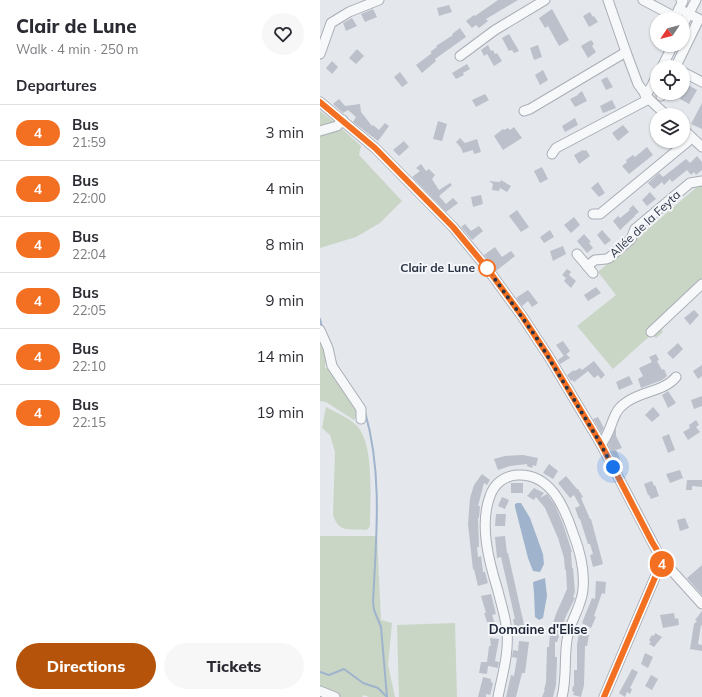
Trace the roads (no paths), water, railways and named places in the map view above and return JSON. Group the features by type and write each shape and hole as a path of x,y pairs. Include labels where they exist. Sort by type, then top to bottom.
{"street":[{"path":"320,54 331,23 349,12 379,0"},
{"path":"526,0 531,8"},
{"path":"460,56 495,30 545,0"},
{"path":"608,0 638,84 647,97 659,108"},
{"path":"643,0 675,17 680,4 687,12"},
{"path":"690,12 696,0"},
{"path":"679,60 701,19 690,14"},
{"path":"524,111 530,110 626,52"},
{"path":"690,76 702,82"},
{"path":"552,154 556,148 647,97 650,89"},
{"path":"320,102 375,148 474,251 536,337 601,444 664,562 702,604"},
{"path":"320,131 337,126 343,120"},
{"path":"593,214 600,214 692,138 702,147"},
{"name":"Allée de la Feyta","path":"577,254 590,269 595,260 609,258 630,239 635,229 690,183 702,181"},
{"path":"651,332 702,284"},
{"path":"320,330 328,348 325,356 361,408 361,419"},
{"path":"601,444 606,440 615,416 623,404 671,383 676,377"},
{"path":"498,697 506,658 507,631 489,557 486,508 490,494 496,485 506,477 517,475 532,477 540,481 558,497 569,520 582,566 584,583 582,597 571,623 567,639 566,681 562,697"},
{"path":"604,697 659,568 664,562"},
{"path":"320,691 335,697"}],"water":[{"path":"521,503 530,518 543,554 544,564 540,572 533,571 528,558 515,507 515,504"},
{"path":"545,578 547,596 543,618 539,620 535,617 533,582"}],"waterway":[{"path":"320,319 322,327"},
{"path":"365,412 371,435 376,483 377,531 373,602 374,610 381,627 387,697"},
{"path":"320,672 329,675 344,669 363,683 378,688 387,697"}],"place":[{"name":"Clair de Lune","path":"487,268"}],"district":[{"name":"Domaine d'Elise","path":"538,629"}]}
